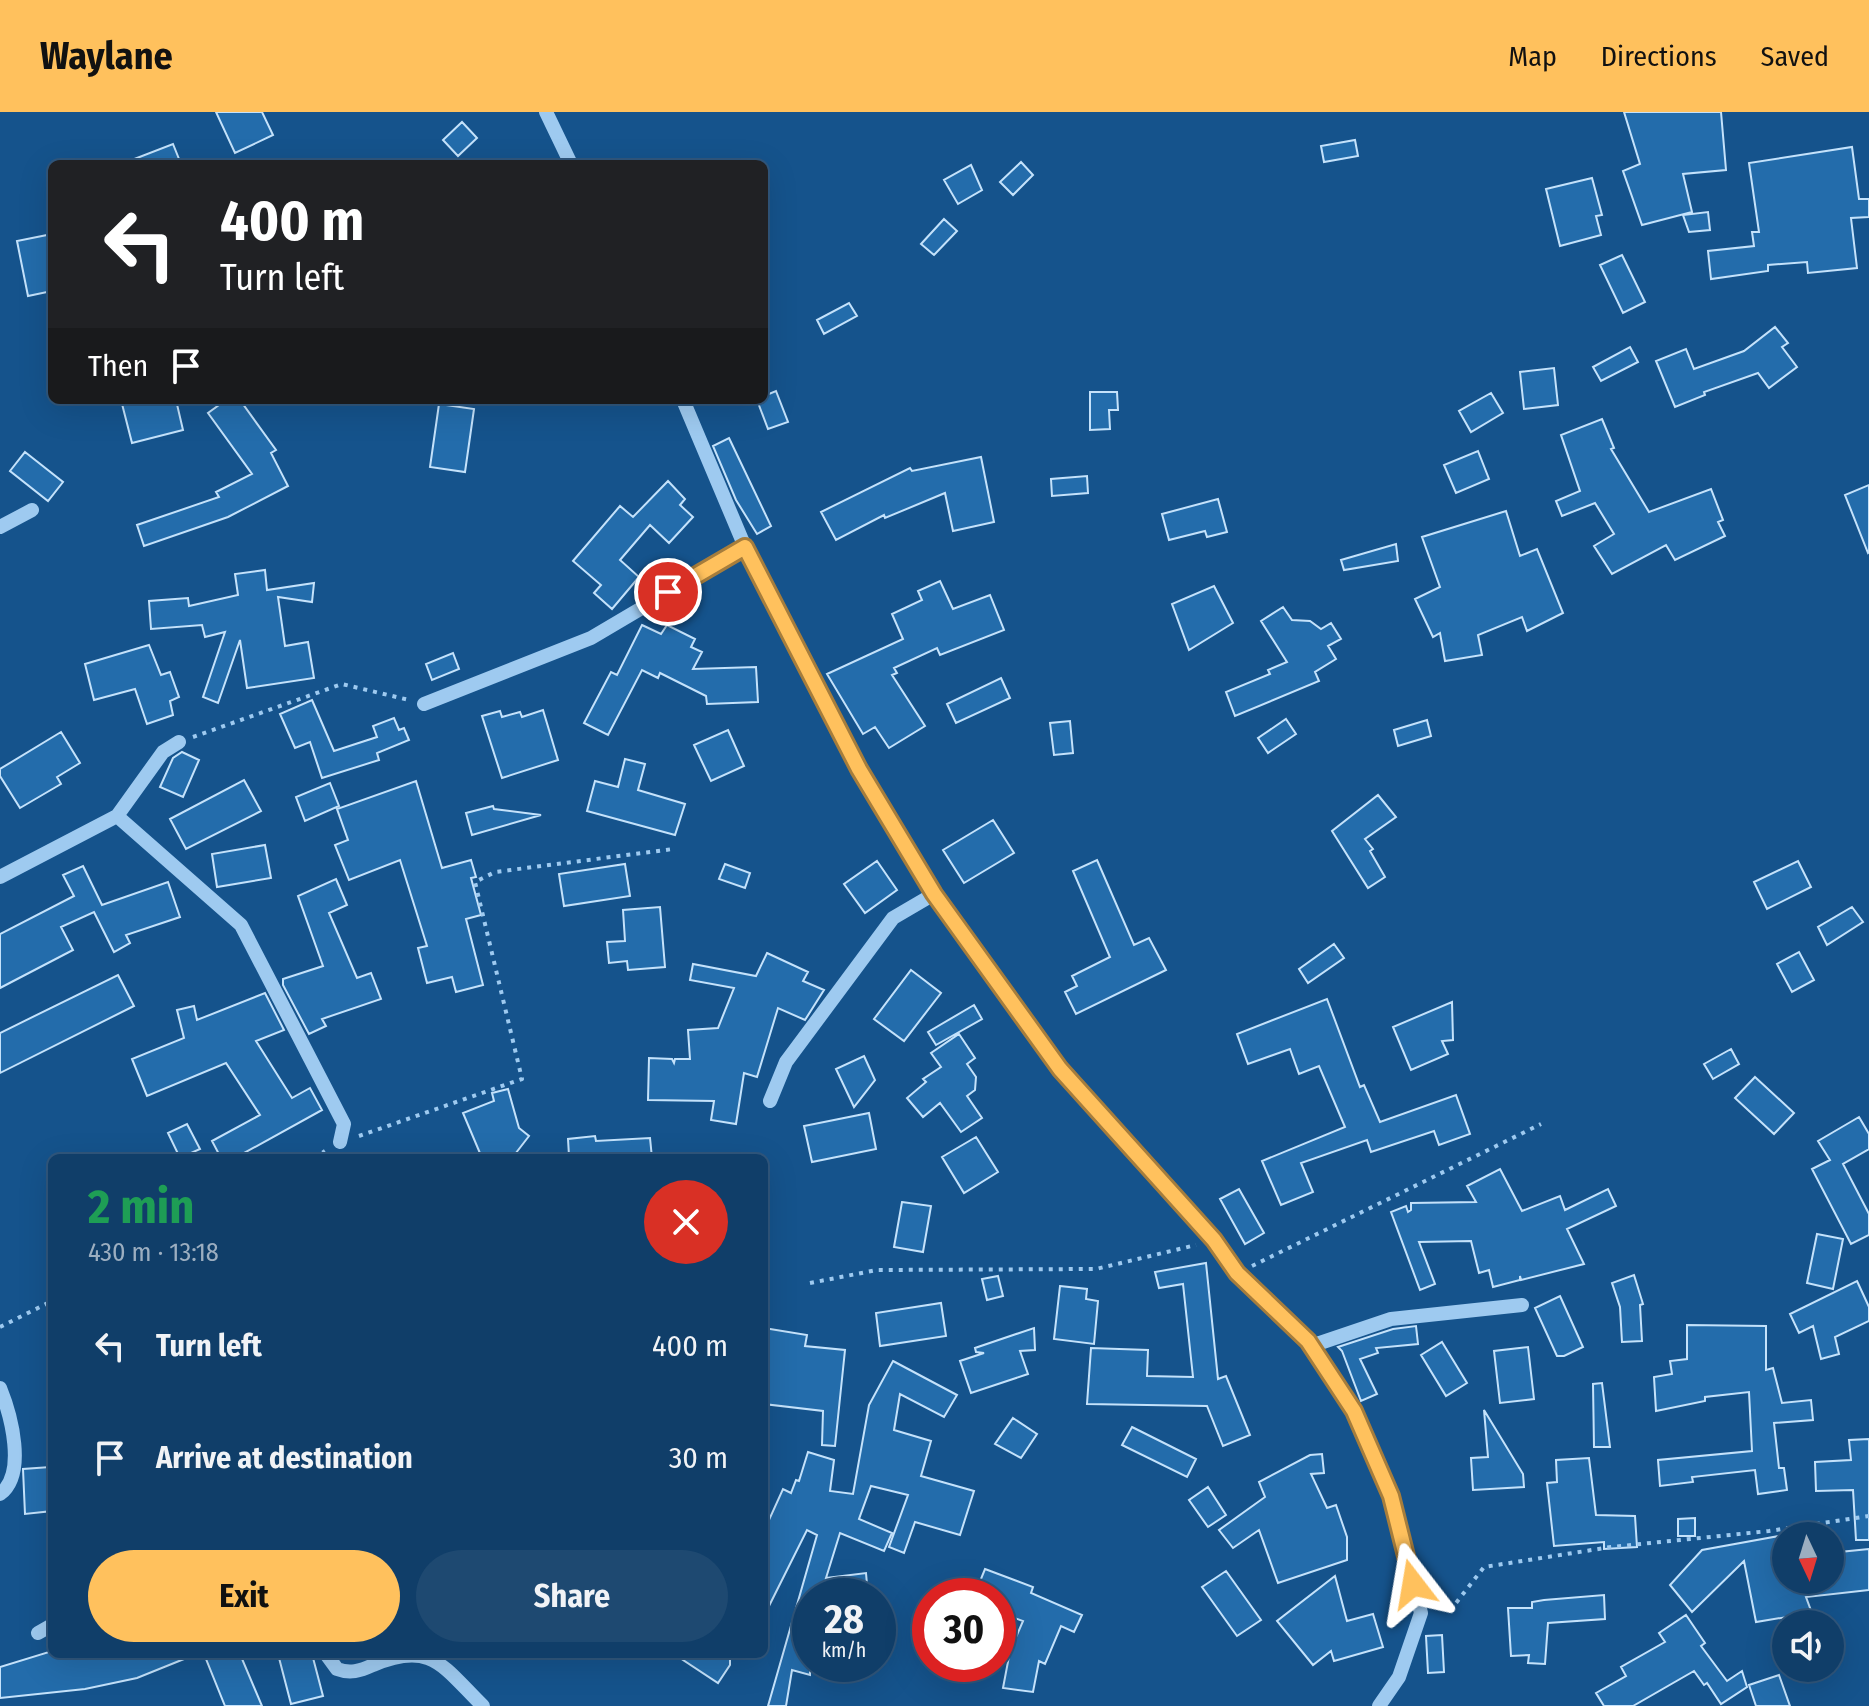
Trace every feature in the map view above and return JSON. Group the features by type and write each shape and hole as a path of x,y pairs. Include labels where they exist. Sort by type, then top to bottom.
{"street":[{"path":"546,112 569,160"},
{"path":"685,404 745,547 859,769 934,894 1060,1069 1214,1240 1237,1273 1311,1346 1354,1411 1391,1496 1421,1613 1399,1677 1379,1706"},
{"path":"0,527 32,510"},
{"path":"424,704 591,638 745,547"},
{"path":"0,877 117,816 163,752 179,742"},
{"path":"117,816 241,925 344,1124 340,1142"},
{"path":"770,1101 786,1062 893,918 934,894"},
{"path":"1311,1346 1391,1319 1522,1305"},
{"path":"0,1388 15,1468 9,1488 0,1494"},
{"path":"38,1633 48,1627"},
{"path":"329,1658 337,1669 350,1672 388,1658"},
{"path":"428,1658 437,1662 483,1706"}],"path":[{"path":"179,742 342,684 424,704"},
{"path":"320,1154 340,1142 522,1079 475,882 495,872 673,849"},
{"path":"1237,1273 1541,1124"},
{"path":"810,1283 877,1270 1096,1269 1214,1240"},
{"path":"0,1327 48,1303"},
{"path":"1421,1613 1456,1603 1484,1567 1611,1547 1769,1531 1869,1516"}],"building":[{"path":"216,112 262,112 273,135 235,153"},
{"path":"1624,112 1721,112 1726,170 1683,174 1692,212 1642,225 1623,171 1640,164"},
{"path":"462,122 477,138 458,156 443,140"},
{"path":"1355,140 1358,156 1324,162 1321,146"},
{"path":"173,144 179,160 132,160"},
{"path":"1852,147 1859,199 1869,199 1869,217 1851,218 1857,268 1808,273 1807,262 1768,265 1768,271 1711,279 1708,251 1754,246 1752,232 1759,232 1749,163"},
{"path":"1021,162 1033,175 1013,195 1000,182"},
{"path":"971,165 982,190 958,204 944,180"},
{"path":"1592,178 1602,215 1596,216 1601,235 1560,246 1546,189"},
{"path":"1708,212 1710,230 1689,232 1683,215"},
{"path":"944,219 957,231 934,255 921,244"},
{"path":"48,235 48,292 28,296 17,241"},
{"path":"1622,255 1645,302 1623,313 1600,265"},
{"path":"849,303 857,316 824,334 817,320"},
{"path":"1775,327 1788,343 1782,347 1797,367 1769,388 1758,373 1704,392 1705,395 1675,407 1656,361 1686,349 1694,369 1744,351"},
{"path":"1630,347 1638,362 1601,381 1593,367"},
{"path":"1554,368 1558,405 1524,409 1520,372"},
{"path":"776,391 788,422 768,429 759,404 768,404 768,394"},
{"path":"1090,392 1117,392 1118,410 1109,410 1110,429 1090,430"},
{"path":"1491,393 1503,413 1471,432 1459,411"},
{"path":"122,404 177,404 183,430 132,443"},
{"path":"220,404 243,404 276,450 271,453 288,486 228,517 144,546 137,525 219,497 216,492 252,474 208,413"},
{"path":"439,404 474,409 465,472 430,467"},
{"path":"1602,419 1614,448 1611,449 1649,512 1711,489 1723,520 1718,522 1725,536 1675,560 1666,545 1612,574 1594,546 1614,534 1595,503 1562,516 1556,501 1580,491 1561,435"},
{"path":"729,438 771,526 757,534 736,500 713,446"},
{"path":"1478,451 1489,479 1456,493 1444,465"},
{"path":"25,452 63,482 48,501 10,471"},
{"path":"981,457 994,522 953,531 945,493 885,518 884,515 836,540 821,512 910,468 912,471"},
{"path":"1087,476 1088,493 1052,496 1051,479"},
{"path":"668,481 685,499 680,505 693,517 669,543 650,525 620,560 639,577 612,609 594,593 601,585 573,561 620,506 633,517"},
{"path":"1869,485 1869,552 1868,553 1845,495"},
{"path":"1218,499 1227,532 1207,537 1205,531 1169,540 1162,514"},
{"path":"1506,511 1520,556 1537,549 1563,613 1527,631 1522,617 1478,635 1482,655 1445,661 1440,633 1433,637 1415,599 1440,587 1422,537"},
{"path":"1396,544 1398,561 1344,570 1341,560"},
{"path":"265,570 267,590 314,583 312,602 278,597 285,646 308,642 314,678 247,688 240,640 218,703 203,697 225,632 205,637 202,625 151,629 149,601 188,598 189,606 238,595 235,574"},
{"path":"940,581 953,609 990,595 1004,630 940,655 937,648 894,668 897,673 892,675 925,726 889,748 875,727 863,734 827,674 903,639 892,614 922,600 918,591"},
{"path":"1214,586 1233,623 1189,650 1172,604"},
{"path":"1283,607 1292,620 1310,621 1321,629 1331,623 1341,639 1328,646 1336,659 1315,672 1319,681 1235,716 1226,692 1270,674 1268,670 1287,662 1261,621"},
{"path":"642,625 661,634 667,625 695,639 691,647 702,652 693,669 756,667 758,702 707,704 706,696 660,673 658,678 642,670 608,735 584,723 611,672 617,675"},
{"path":"149,645 161,675 170,672 179,697 170,701 173,715 147,724 135,689 94,700 85,664"},
{"path":"453,653 459,669 432,680 426,664"},
{"path":"1001,678 1010,698 956,723 947,704"},
{"path":"312,700 334,751 377,737 373,726 394,718 399,730 404,728 409,740 377,753 379,760 322,778 310,742 295,748 280,714"},
{"path":"543,710 558,760 502,778 482,716 500,711 502,717 520,712 522,717"},
{"path":"1286,719 1296,734 1268,753 1258,738"},
{"path":"1427,720 1431,736 1398,746 1394,730"},
{"path":"1070,721 1073,753 1054,755 1050,723"},
{"path":"728,730 744,766 711,781 694,745"},
{"path":"61,732 80,763 57,777 61,784 20,808 0,776 0,769"},
{"path":"182,752 199,760 183,797 160,787 173,758"},
{"path":"625,759 645,764 638,790 685,804 675,835 587,811 595,781 618,787"},
{"path":"244,780 261,811 186,849 170,819"},
{"path":"416,781 442,868 471,860 476,877 471,878 481,915 466,919 483,985 456,992 452,977 427,983 418,948 427,946 400,860 349,880 335,845 348,840 337,809"},
{"path":"330,783 339,806 305,821 296,797"},
{"path":"1378,795 1396,817 1365,839 1373,849 1370,851 1385,877 1368,888 1332,831"},
{"path":"493,806 494,809 541,815 472,835 466,813"},
{"path":"993,820 1014,853 964,883 943,850"},
{"path":"265,845 271,878 217,887 212,854"},
{"path":"1097,860 1134,945 1149,938 1166,970 1076,1014 1065,992 1077,986 1072,976 1110,957 1073,871"},
{"path":"877,861 897,890 865,913 844,884"},
{"path":"1798,861 1811,887 1767,909 1754,882"},
{"path":"625,864 630,896 564,906 559,874"},
{"path":"725,864 750,873 745,888 719,879"},
{"path":"83,866 102,905 168,882 180,917 126,935 130,943 114,952 94,912 61,927 73,950 0,988 0,934 74,896 63,875"},
{"path":"336,879 347,905 329,913 357,978 371,973 381,999 322,1019 326,1026 309,1034 283,985 283,979 323,966 298,896"},
{"path":"660,907 665,967 628,970 627,961 609,963 607,942 625,941 623,910"},
{"path":"1852,907 1863,922 1827,945 1818,927"},
{"path":"1334,944 1344,958 1308,983 1299,969"},
{"path":"1799,952 1814,980 1792,992 1777,964"},
{"path":"767,953 808,972 803,981 824,990 805,1020 778,1008 757,1077 744,1073 736,1124 711,1120 714,1101 648,1100 649,1058 672,1059 674,1063 675,1059 690,1059 688,1030 718,1028 734,988 690,980 693,964 756,976"},
{"path":"911,970 941,993 904,1041 874,1019"},
{"path":"118,975 134,1006 0,1073 0,1033"},
{"path":"265,993 284,1030 256,1041 292,1098 310,1088 322,1110 242,1154 219,1154 212,1141 260,1115 226,1063 147,1096 132,1059 184,1038 177,1010 194,1006 197,1020"},
{"path":"1327,999 1360,1087 1364,1085 1380,1122 1456,1095 1470,1134 1439,1145 1434,1131 1371,1152 1367,1140 1301,1163 1313,1192 1281,1205 1262,1161 1345,1127 1319,1066 1299,1074 1290,1049 1248,1064 1237,1034"},
{"path":"1452,1002 1453,1040 1442,1041 1448,1054 1411,1070 1393,1027"},
{"path":"974,1005 982,1019 936,1045 928,1032"},
{"path":"959,1034 975,1058 967,1064 976,1077 975,1090 967,1096 982,1118 961,1132 940,1103 923,1117 907,1098 926,1082 923,1079 941,1067 931,1053"},
{"path":"1731,1049 1739,1064 1713,1079 1704,1064"},
{"path":"864,1056 875,1080 854,1107 836,1069"},
{"path":"1755,1077 1794,1113 1774,1134 1735,1098"},
{"path":"508,1089 519,1128 529,1136 515,1154 480,1154 463,1113 494,1101 492,1093"},
{"path":"869,1113 876,1149 812,1162 804,1126"},
{"path":"1859,1117 1869,1134 1869,1149 1843,1164 1869,1214 1869,1235 1851,1244 1812,1169 1830,1160 1818,1141"},
{"path":"187,1124 200,1149 189,1154 178,1154 168,1133"},
{"path":"595,1136 596,1141 650,1138 652,1154 569,1154 568,1139"},
{"path":"976,1137 998,1172 964,1193 942,1157"},
{"path":"1500,1169 1522,1211 1560,1196 1565,1210 1608,1189 1616,1206 1567,1229 1584,1264 1521,1280 1520,1276 1520,1280 1493,1287 1489,1270 1479,1273 1471,1241 1419,1242 1435,1284 1420,1290 1391,1212 1406,1206 1408,1212 1411,1203 1476,1202 1467,1186"},
{"path":"1239,1189 1264,1233 1245,1244 1220,1199"},
{"path":"902,1202 931,1206 923,1252 894,1247"},
{"path":"1817,1234 1843,1239 1833,1289 1807,1283"},
{"path":"1206,1263 1218,1379 1226,1376 1250,1435 1223,1446 1207,1406 1087,1404 1091,1348 1148,1350 1147,1376 1193,1377 1183,1284 1159,1288 1155,1272"},
{"path":"1634,1275 1643,1304 1640,1305 1642,1341 1622,1342 1620,1307 1612,1283"},
{"path":"998,1276 1003,1296 987,1300 982,1279"},
{"path":"1857,1281 1869,1307 1869,1321 1835,1337 1839,1354 1821,1359 1813,1326 1799,1333 1790,1314"},
{"path":"1060,1286 1087,1289 1086,1299 1098,1301 1094,1344 1054,1339"},
{"path":"1560,1296 1583,1347 1564,1356 1557,1356 1535,1308"},
{"path":"941,1303 946,1336 880,1346 876,1313"},
{"path":"1687,1325 1766,1326 1766,1370 1773,1368 1782,1403 1811,1400 1813,1420 1774,1423 1779,1468 1784,1468 1787,1490 1758,1494 1755,1470 1692,1477 1693,1482 1660,1486 1658,1460 1752,1451 1749,1392 1705,1397 1705,1401 1656,1411 1654,1377 1672,1374 1670,1361 1687,1359"},
{"path":"1416,1326 1418,1344 1376,1348 1378,1353 1360,1359 1377,1394 1361,1401 1338,1347 1393,1329"},
{"path":"1034,1328 1035,1350 1020,1351 1028,1374 971,1393 960,1361 984,1353 976,1352 975,1348"},
{"path":"768,1329 807,1335 805,1346 845,1350 835,1446 822,1445 823,1411 768,1404"},
{"path":"1442,1342 1467,1383 1446,1396 1421,1355"},
{"path":"1528,1347 1534,1399 1500,1403 1494,1351"},
{"path":"893,1361 957,1395 944,1417 900,1394 894,1430 931,1441 921,1476 974,1491 960,1535 915,1522 904,1553 889,1547 908,1495 871,1486 859,1519 892,1533 884,1551 840,1533 826,1578 805,1578 817,1535 807,1530 768,1608 768,1522 783,1489 791,1493 796,1480 799,1481 808,1452 834,1460 830,1491 853,1494 869,1405"},
{"path":"1602,1383 1610,1447 1594,1447 1593,1384"},
{"path":"1484,1410 1523,1474 1524,1487 1473,1490 1471,1458 1488,1457"},
{"path":"1013,1418 1037,1434 1021,1458 995,1444"},
{"path":"1132,1427 1196,1459 1187,1477 1122,1445"},
{"path":"1869,1439 1869,1540 1856,1540 1853,1490 1816,1491 1815,1462 1851,1460 1849,1440"},
{"path":"1322,1454 1324,1473 1311,1474 1327,1508 1336,1505 1347,1537 1347,1560 1278,1583 1259,1530 1233,1548 1219,1530 1265,1497 1259,1482 1310,1455"},
{"path":"1589,1458 1596,1515 1635,1516 1637,1547 1604,1549 1604,1542 1554,1546 1547,1483 1557,1482 1556,1460"},
{"path":"48,1467 48,1511 25,1514 23,1469"},
{"path":"1208,1487 1226,1515 1208,1527 1189,1500"},
{"path":"1695,1518 1695,1536 1678,1536 1678,1519"},
{"path":"1772,1537 1772,1594 1833,1594 1806,1597 1811,1610 1772,1610 1772,1619 1756,1622 1744,1561 1692,1612 1670,1585 1702,1550"},
{"path":"1869,1549 1869,1590 1844,1593 1844,1552"},
{"path":"985,1569 1009,1578 981,1578"},
{"path":"1226,1571 1261,1620 1237,1636 1202,1587"},
{"path":"866,1573 866,1578 826,1578"},
{"path":"1335,1576 1347,1621 1373,1614 1383,1647 1334,1661 1331,1651 1313,1665 1277,1621"},
{"path":"1016,1581 1033,1587 1031,1593 1082,1615 1074,1632 1061,1626 1045,1664 1039,1661 1033,1692 1003,1688 1004,1682 1016,1682 1016,1637 1023,1621 1016,1618"},
{"path":"1604,1595 1605,1619 1548,1623 1545,1664 1528,1663 1529,1655 1511,1656 1508,1608 1532,1608 1532,1602"},
{"path":"1686,1615 1705,1643 1701,1646 1727,1681 1742,1671 1747,1687 1721,1704 1707,1683 1704,1685 1694,1671 1633,1706 1604,1706 1596,1693 1626,1676 1621,1667 1665,1642 1659,1633"},
{"path":"792,1622 792,1670 786,1706 768,1706"},
{"path":"1442,1635 1444,1672 1428,1673 1426,1636"},
{"path":"48,1652 48,1658 187,1658 137,1678 85,1689 0,1698 0,1667"},
{"path":"206,1658 242,1658 262,1706 225,1706"},
{"path":"279,1658 313,1658 323,1696 291,1704"},
{"path":"680,1658 730,1658 730,1665 718,1683"},
{"path":"1772,1677 1772,1682 1781,1682 1790,1706 1756,1706 1749,1685"}],"route":[{"path":"668,592 745,547 859,769 934,894 1060,1069 1214,1240 1237,1273 1308,1341 1354,1411 1391,1496 1413,1584"}]}
